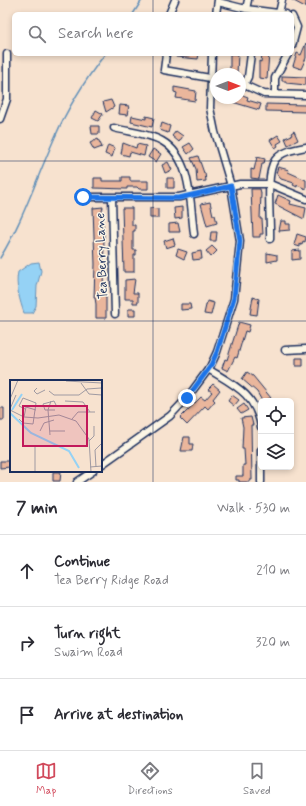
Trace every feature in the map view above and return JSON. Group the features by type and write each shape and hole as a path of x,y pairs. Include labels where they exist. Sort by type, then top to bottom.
{"street":[{"path":"171,12 175,0"},
{"path":"246,9 248,0"},
{"path":"282,0 283,12"},
{"path":"216,12 218,1 246,9 274,12"},
{"path":"294,20 297,27 294,38"},
{"path":"0,119 6,106 3,86 7,54"},
{"path":"166,56 164,70 210,78"},
{"path":"212,56 213,68"},
{"path":"246,79 248,77 251,56"},
{"path":"275,94 276,78 287,56"},
{"path":"246,86 264,94 306,95"},
{"path":"102,464 170,416 187,398 208,369 217,352 226,326 234,298 238,272 240,241 231,186 215,132 210,104"},
{"path":"114,128 150,136 162,141 177,154 182,163 189,196 194,234"},
{"path":"270,239 270,172 275,160 288,152 306,147"},
{"path":"83,197 179,198 240,184 270,184 306,199"},
{"name":"Tea Berry Lane","path":"112,198 115,314"},
{"path":"285,350 306,349"},
{"path":"208,369 247,395 254,403 258,417"},
{"path":"261,470 261,482"},
{"path":"77,482 91,472"}],"water":[{"path":"39,262 41,271 37,286 36,306 32,313 24,313 18,288 18,272 31,263"}],"building":[{"path":"292,0 306,0 305,7"},
{"path":"306,43 306,58 301,69 293,66 297,53 301,55"},
{"path":"176,56 199,56 198,59"},
{"path":"230,56 238,56 237,68 230,68"},
{"path":"262,56 269,56 267,79 259,78 259,61 261,62"},
{"path":"282,76 306,77 306,85 286,83 286,81 282,81"},
{"path":"174,87 196,91 195,101 176,98 177,93 174,92"},
{"path":"246,96 248,97 247,100 261,104 259,110 239,104 246,104"},
{"path":"111,100 114,107 106,112 103,102"},
{"path":"266,104 306,105 306,112 266,111"},
{"path":"120,105 129,106 127,115 119,114"},
{"path":"96,110 103,114 98,121 92,118"},
{"path":"132,116 146,119 146,116 154,118 152,127 131,122"},
{"path":"162,123 170,126 168,133 160,130"},
{"path":"91,126 99,126 99,134 92,134"},
{"path":"176,131 183,136 179,142 172,136"},
{"path":"294,131 298,140 288,145 285,138 292,135 291,133"},
{"path":"278,135 282,141 277,144 278,146 275,148 270,140"},
{"path":"98,139 102,147 94,150 90,143"},
{"path":"123,143 136,148 137,144 146,146 144,156 130,152 129,156 121,154"},
{"path":"190,143 194,149 188,154 183,147"},
{"path":"108,145 115,148 112,157 105,154"},
{"path":"153,149 161,154 156,162 148,157"},
{"path":"198,156 205,173 206,181 197,182 196,169 191,158"},
{"path":"257,157 265,159 264,164 262,164 259,179 251,178 251,169 254,170"},
{"path":"168,162 172,170 165,173 162,165"},
{"path":"278,167 289,170 288,172 306,180 306,189 297,185 297,187 293,185 294,183 281,179 276,173"},
{"path":"122,177 130,177 130,181 148,181 148,189 139,189 137,187 127,187 127,189 94,188 94,178 102,178 102,181 122,181"},
{"path":"167,178 174,178 174,188 167,188"},
{"path":"251,189 260,189 261,193 260,219 262,219 263,234 260,234 260,237 253,237"},
{"path":"278,195 291,201 290,204 306,208 304,219 275,204"},
{"path":"210,202 213,215 215,215 217,223 207,226 201,204"},
{"path":"103,207 103,293 106,297 106,318 96,318 96,304 94,298 95,264 93,208"},
{"path":"182,207 182,218 175,219 174,208"},
{"path":"122,208 132,208 132,225 135,225 135,231 133,231 133,250 136,250 136,255 134,255 134,272 124,272"},
{"path":"150,208 158,209 158,218 150,218"},
{"path":"281,221 286,221 286,224 290,224 290,230 279,231"},
{"path":"178,223 180,232 169,232 169,224"},
{"path":"211,232 217,232 216,241 210,241"},
{"path":"297,234 306,237 305,242 303,241 302,245 300,244 300,247 294,245"},
{"path":"173,238 175,245 166,248 164,241"},
{"path":"212,246 217,251 211,257 206,251"},
{"path":"178,249 187,252 184,259 176,255"},
{"path":"300,250 300,259 292,260 292,251"},
{"path":"201,251 202,259 193,260 192,253"},
{"path":"267,253 277,255 277,260 267,262"},
{"path":"135,279 133,293 138,293 138,303 133,303 133,299 125,299 125,280"},
{"path":"253,297 259,299 257,315 250,314"},
{"path":"207,301 214,303 211,315 204,314"},
{"path":"181,304 190,304 191,309 181,310"},
{"path":"128,309 135,309 135,316 128,316"},
{"path":"239,322 250,325 248,332 245,331 237,358 235,357 228,371 222,368 225,359 227,360"},
{"path":"296,358 303,358 303,366 296,366"},
{"path":"247,372 253,376 271,398 260,398 257,392 242,379"},
{"path":"213,384 220,390 213,399 215,401 208,409 205,406 187,425 180,418 201,397 205,400 212,392 208,389"},
{"path":"232,395 239,400 234,406 228,401"},
{"path":"244,404 248,410 241,414 237,409"},
{"path":"0,408 4,408 4,420 0,420"},
{"path":"251,417 253,425 251,425 252,480 250,480 250,482 239,482 239,480 236,480 236,476 243,476 243,465 245,465 244,449 242,449 243,427 241,418"},
{"path":"184,437 190,437 190,444 193,444 192,451 181,451"},
{"path":"0,461 9,461 10,467 0,468"},
{"path":"53,472 61,472 60,481 53,481"}],"waterway":[{"path":"134,12 142,0"},
{"path":"0,258 23,214 48,152 65,116 84,84 104,56"}],"route":[{"path":"83,197 179,198 231,186 238,217 240,241 238,272 234,298 217,352 210,367 187,398"}]}
